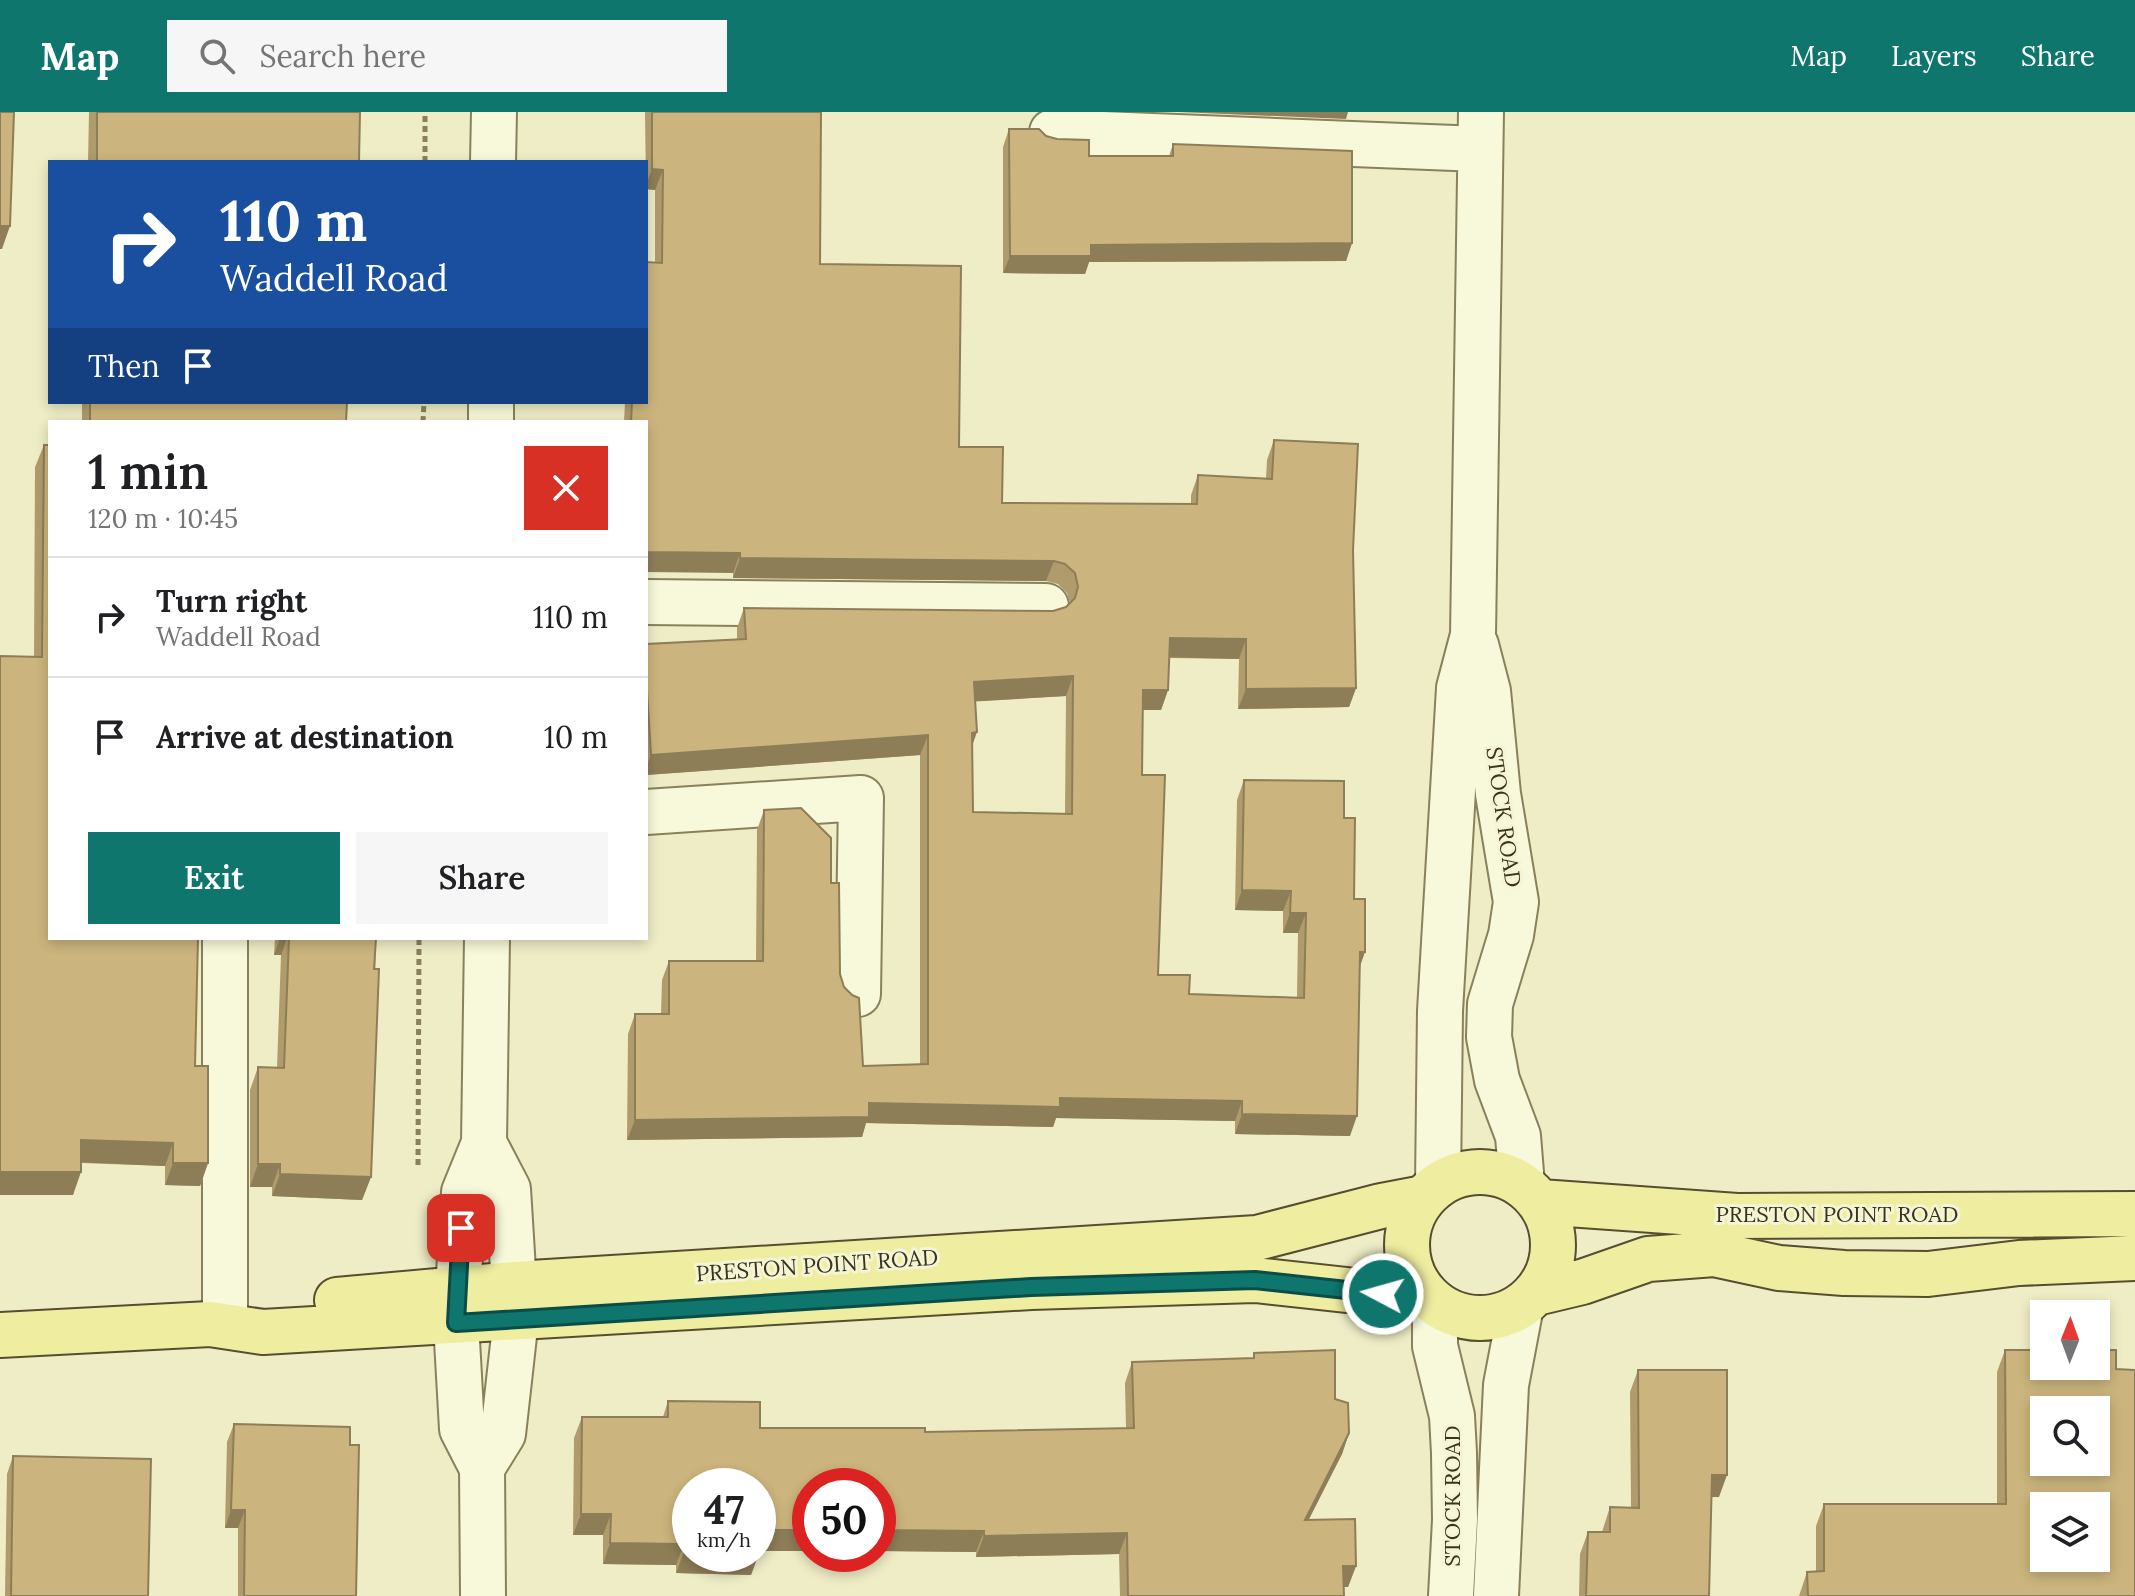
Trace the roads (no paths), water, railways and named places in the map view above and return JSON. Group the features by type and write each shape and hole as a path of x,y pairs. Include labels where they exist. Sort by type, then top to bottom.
{"main road":[{"path":"1431,1192 1456,1176 1476,1172 1500,1174 1531,1193"},
{"name":"STOCK ROAD","path":"1429,1297 1413,1274 1408,1255 1408,1235 1413,1215 1431,1192"},
{"name":"PRESTON POINT ROAD","path":"0,1335 218,1321 263,1332 457,1306 1257,1238 1431,1192"},
{"name":"STOCK ROAD","path":"1529,1299 1549,1272 1554,1248 1551,1224 1531,1193"},
{"name":"PRESTON POINT ROAD","path":"1531,1193 1737,1216 2135,1214"},
{"name":"PRESTON POINT ROAD","path":"1529,1299 1648,1259 1714,1254 1779,1268 1928,1274 2019,1263 2135,1258"},
{"name":"PRESTON POINT ROAD","path":"516,1301 1240,1280 1429,1297"},
{"path":"1429,1297 1465,1317 1482,1318 1502,1315 1529,1299"}],"street":[{"path":"493,160 494,112"},
{"path":"1052,132 1480,130"},
{"name":"STOCK ROAD","path":"1431,1192 1459,688 1473,635 1480,130"},
{"path":"648,602 1046,606"},
{"name":"STOCK ROAD","path":"1473,635 1488,691 1498,794 1516,902 1511,935 1490,1004 1489,1037 1497,1080 1518,1136 1531,1193"},
{"path":"648,812 861,798 858,994"},
{"path":"218,1321 225,940"},
{"path":"483,1596 482,1468 462,1429 457,1306 464,1192 484,1143 487,940"},
{"path":"482,1468 503,1434 516,1301 508,1189 484,1143"},
{"name":"STOCK ROAD","path":"1429,1297 1435,1346 1452,1416 1455,1520 1451,1596"},
{"name":"STOCK ROAD","path":"1496,1596 1506,1385 1529,1299"}]}
